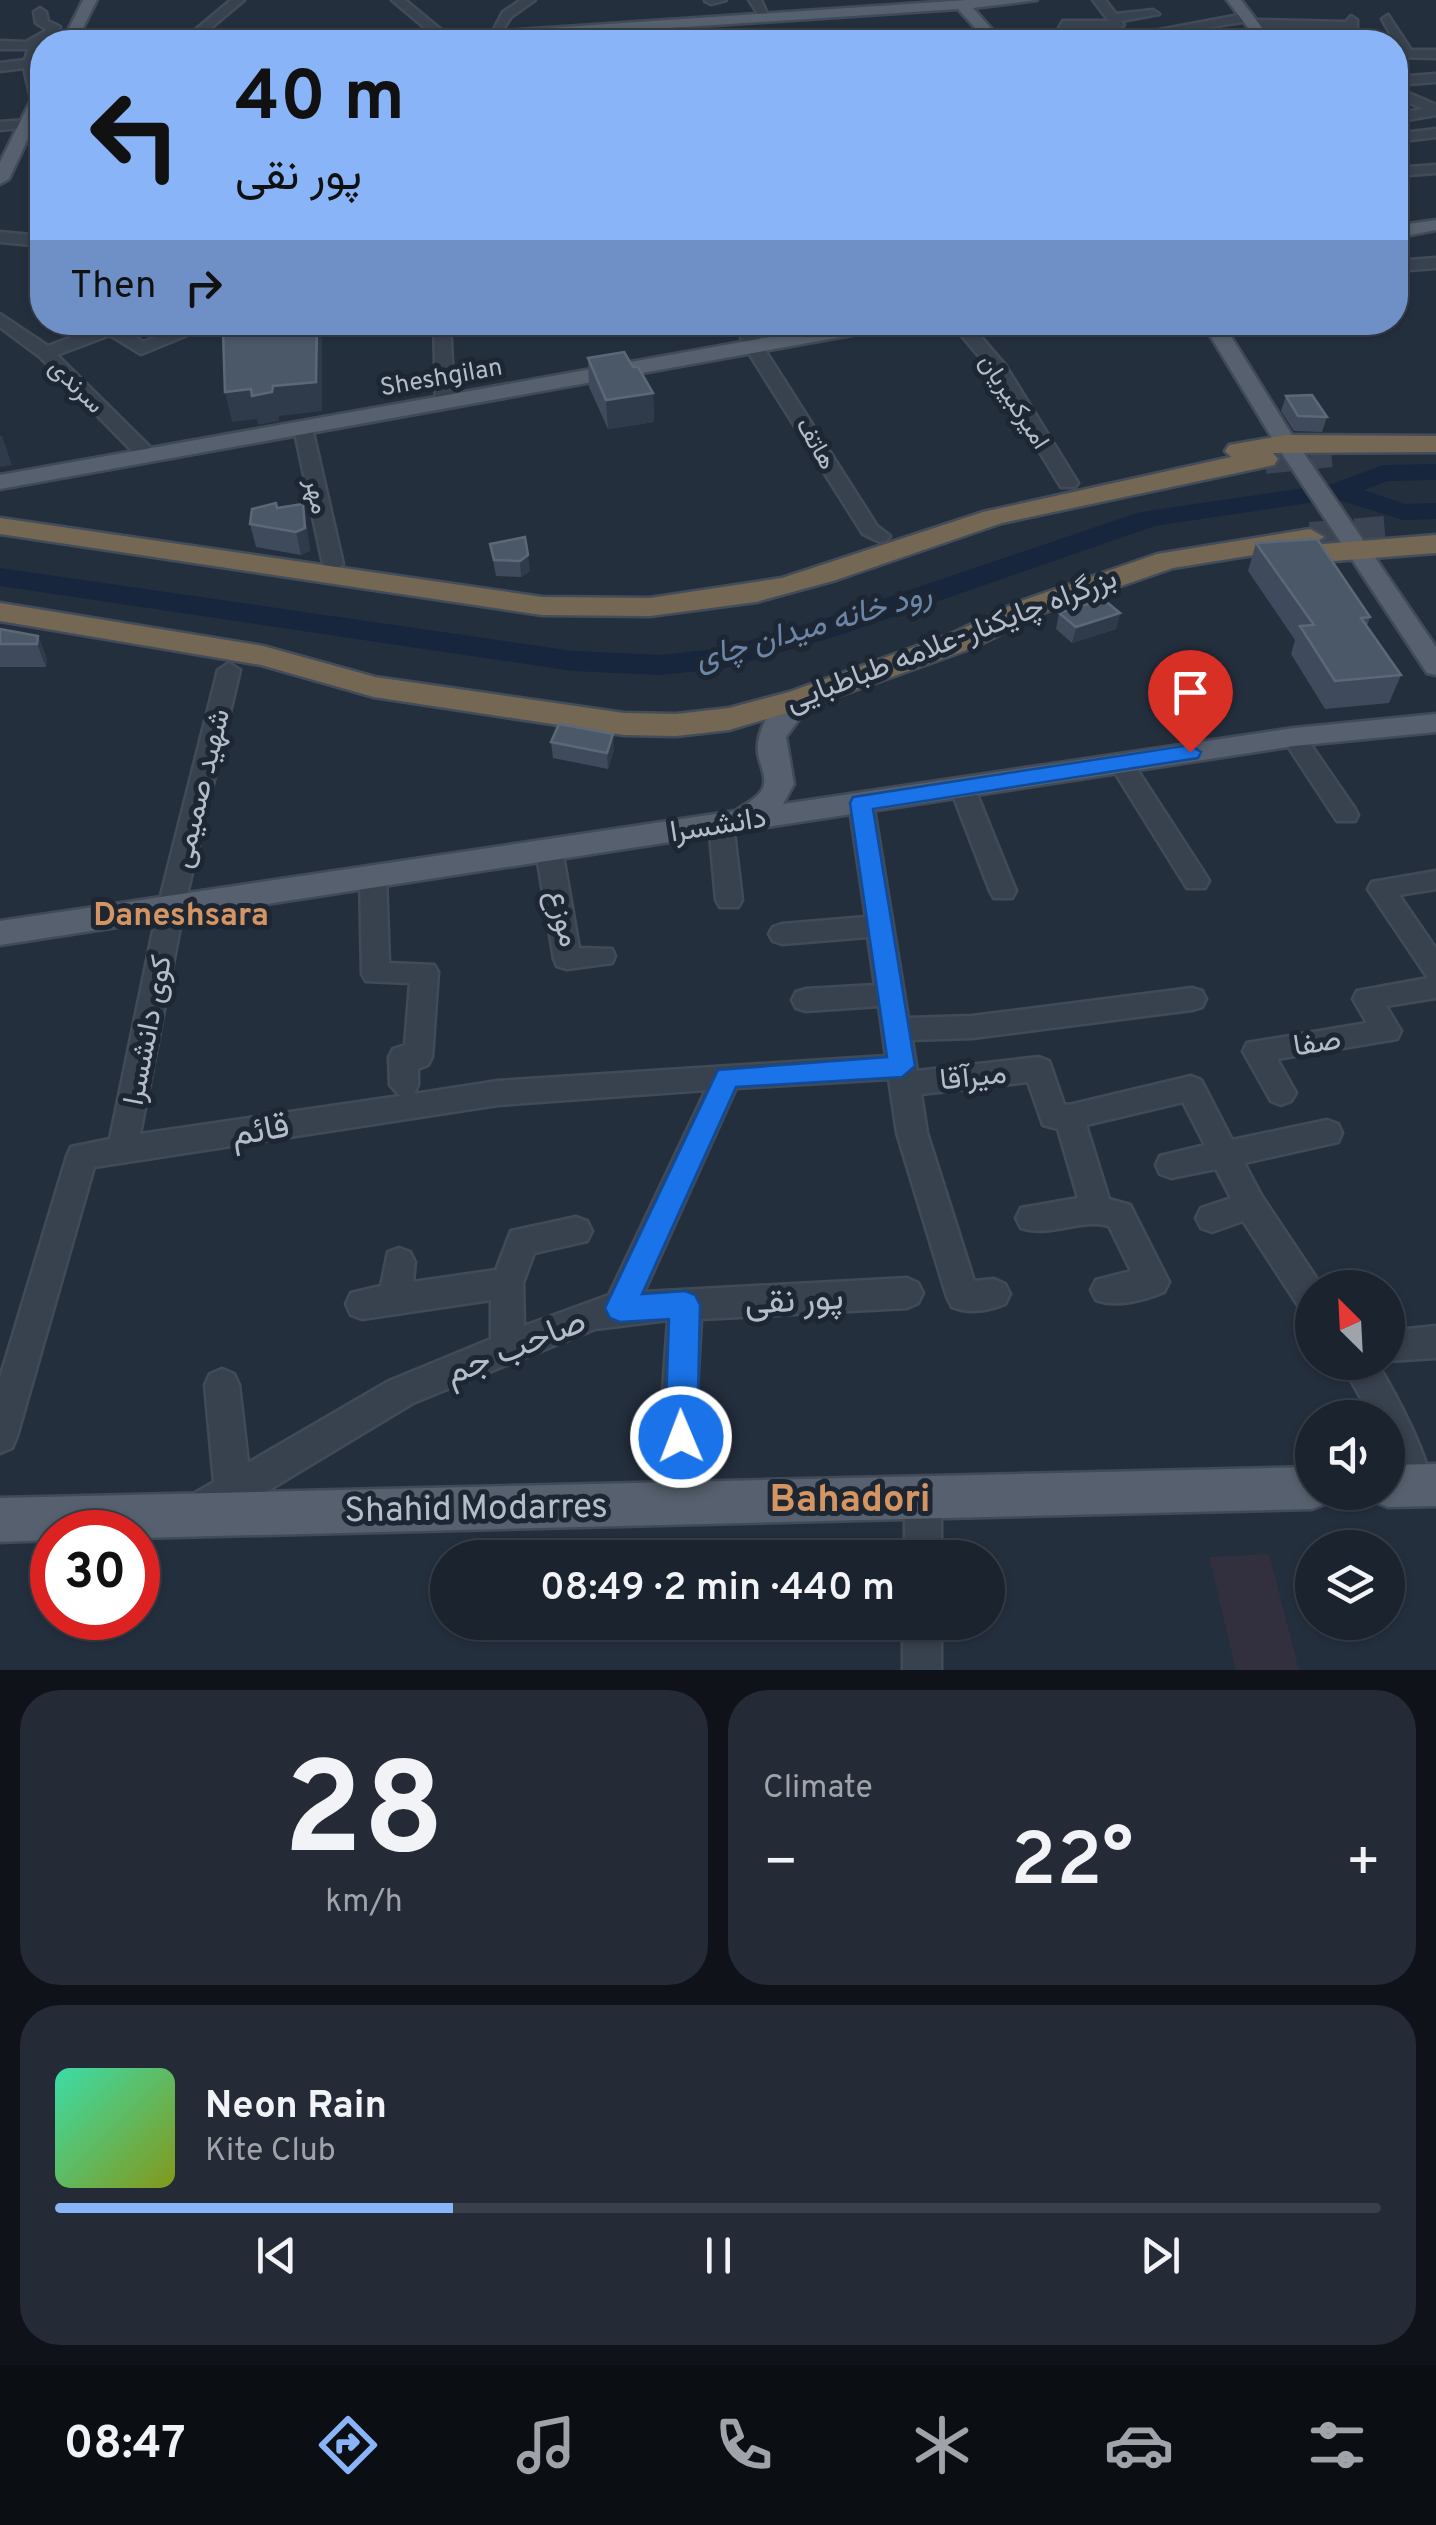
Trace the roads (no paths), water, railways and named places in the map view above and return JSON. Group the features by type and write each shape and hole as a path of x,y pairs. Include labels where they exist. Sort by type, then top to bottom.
{"highway":[{"path":"0,526 542,606 608,612 671,608 823,575 1068,483 1282,454 1436,444"},
{"path":"1331,452 1436,454"},
{"path":"949,530 1091,492 1282,454"},
{"path":"1385,531 1436,530"},
{"path":"964,640 1031,624 1187,571 1350,535 1436,544"},
{"name":"بزرگراه چایکنار-علامه طباطبایی","path":"0,612 263,656 374,687 624,724 676,725 729,719 800,698 964,640 1029,608 1167,560 1310,537"},
{"path":"0,634 228,670 374,687"}],"main road":[{"path":"75,30 90,0"},
{"path":"577,30 1030,0"},
{"path":"962,5 985,30"},
{"path":"0,179 30,120"},
{"path":"1408,230 1436,225"},
{"name":"Sheshgilan","path":"0,482 820,335"},
{"path":"1219,335 1282,454 1350,535 1436,667"},
{"path":"732,822 770,801 779,784 769,745 773,726 800,698"},
{"name":"دانشسرا","path":"0,933 1294,737 1436,724"},
{"name":"Shahid Modarres","path":"0,1520 1295,1488"}],"street":[{"path":"210,0 212,21"},
{"path":"201,30 238,0"},
{"path":"398,0 435,30"},
{"path":"497,30 507,14 529,0"},
{"path":"711,1 720,0"},
{"path":"755,0 766,17"},
{"path":"1063,25 1118,25 1099,0"},
{"path":"40,12 42,23 54,27 53,30"},
{"path":"1113,18 1153,14"},
{"path":"1167,17 1352,23"},
{"path":"1388,18 1392,30"},
{"path":"1175,30 1251,20"},
{"path":"674,23 677,30"},
{"path":"0,45 30,46"},
{"path":"1408,53 1436,54"},
{"path":"0,67 30,63"},
{"path":"1408,80 1436,78"},
{"path":"1408,94 1436,86"},
{"path":"1408,99 1434,108"},
{"path":"1408,115 1434,108"},
{"path":"0,126 28,124"},
{"path":"1408,136 1436,133"},
{"path":"1408,171 1436,169"},
{"path":"0,237 30,240"},
{"path":"1408,265 1436,263"},
{"name":"سرندی","path":"0,319 46,353 148,456"},
{"path":"46,353 95,335"},
{"path":"128,335 141,349 177,335"},
{"path":"442,335 445,403"},
{"name":"هاتف","path":"749,335 870,530 880,536"},
{"name":"امیرکبیریان","path":"969,335 996,366 1068,483"},
{"name":"مهر","path":"304,428 332,564"},
{"name":"شهید صمیمی","path":"171,907 228,670"},
{"path":"1294,737 1346,815"},
{"path":"1121,763 1196,881"},
{"path":"962,788 1003,891"},
{"path":"861,803 912,1132 962,1297 994,1294"},
{"path":"729,900 732,822"},
{"path":"1177,851 1204,846"},
{"name":"موزع","path":"549,850 567,958 602,956"},
{"path":"373,877 376,974 424,972 418,1057 404,1057 404,1084"},
{"path":"1436,880 1381,889 1436,970"},
{"name":"کوی دانشسرا","path":"122,1152 171,907"},
{"path":"782,934 880,926"},
{"name":"صفا","path":"1281,1092 1257,1051 1387,1031 1367,999 1436,987"},
{"path":"806,1000 891,995"},
{"path":"896,1029 972,1026 1192,999"},
{"name":"میرآقا","path":"902,1075 1039,1069 1054,1116 1070,1117 1108,1212 1153,1282 1108,1290"},
{"path":"727,1077 902,1075"},
{"name":"قائم","path":"0,1436 82,1156 498,1093 727,1077"},
{"name":"صاحب جم","path":"195,1513 400,1392 593,1314 620,1308 727,1077"},
{"path":"1070,1117 1190,1088 1250,1205 1295,1273"},
{"path":"1171,1164 1326,1133"},
{"path":"1212,1218 1250,1205"},
{"path":"1032,1218 1108,1212"},
{"path":"508,1348 507,1283 522,1241 576,1231"},
{"path":"396,1300 399,1262"},
{"path":"362,1304 507,1283"},
{"name":"پور نقی","path":"620,1308 907,1293"},
{"path":"684,1502 679,1404 685,1305"},
{"path":"1405,1345 1436,1342"},
{"path":"1368,1380 1393,1420 1414,1486"},
{"path":"222,1385 233,1490"},
{"path":"922,1540 923,1497"},
{"path":"922,1640 922,1670"}],"waterway":[{"path":"1338,491 1383,473 1436,472"},
{"name":"رود خانه میدان چای","path":"0,577 573,661 662,665 725,658 826,629 1150,518 1338,491"},
{"name":"رود خانه میدان چای","path":"1338,491 1403,512 1436,511"}],"tunnel":[{"path":"1265,459 1331,452"},
{"path":"1310,537 1385,531"}],"district":[{"name":"Daneshsara","path":"181,914"},
{"name":"Bahadori","path":"850,1498"}]}
